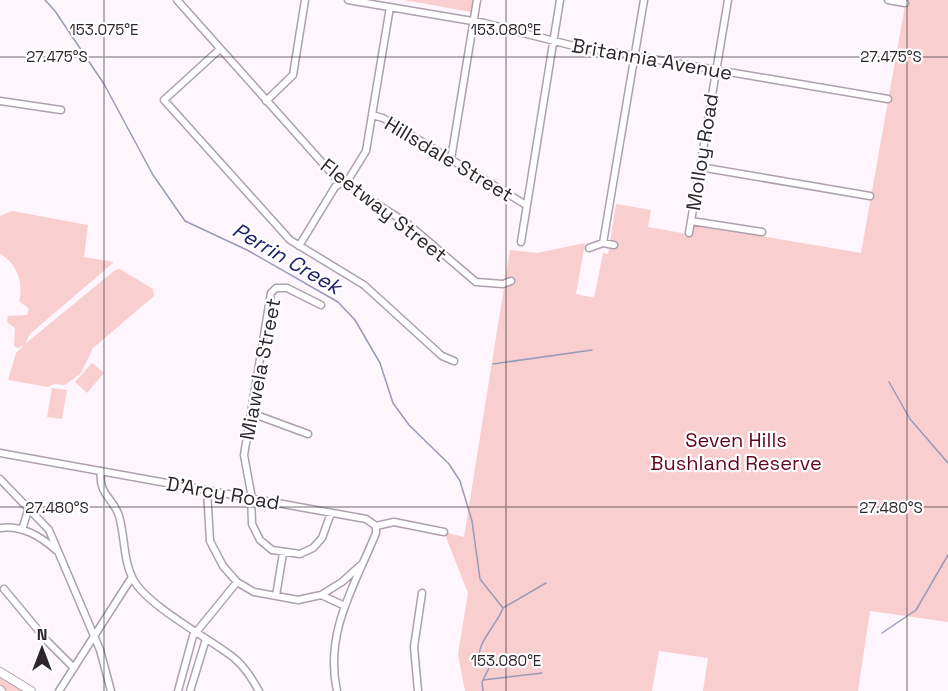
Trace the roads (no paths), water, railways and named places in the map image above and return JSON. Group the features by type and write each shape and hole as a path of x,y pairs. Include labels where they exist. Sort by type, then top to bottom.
{"main road":[{"path":"0,672 31,691"}],"street":[{"name":"Fleetway Street","path":"177,0 266,101 344,184 408,224 476,282 503,284 511,281"},
{"path":"266,101 293,75 305,0"},
{"name":"Britannia Avenue","path":"348,0 474,21 554,41 635,57 888,99"},
{"path":"451,159 477,0"},
{"path":"521,242 561,0"},
{"path":"603,243 644,0"},
{"name":"Molloy Road","path":"689,233 728,0"},
{"path":"888,0 905,3"},
{"path":"299,246 335,188 344,184 366,151 390,7"},
{"path":"220,49 164,100 285,234 299,246 364,285 441,356 454,361"},
{"path":"0,101 61,110"},
{"name":"Hillsdale Street","path":"372,115 383,118 526,205"},
{"path":"700,167 870,196"},
{"path":"691,220 762,232"},
{"path":"589,248 603,243 614,245"},
{"name":"Miawela Street","path":"283,553 272,550 261,540 252,524 252,498 244,455 273,290 286,288 321,305"},
{"path":"251,413 308,434"},
{"name":"D'Arcy Road","path":"0,453 366,519 376,526 394,522 444,532"},
{"path":"101,471 100,486 119,516 132,577 140,588 196,633 240,664 260,691"},
{"path":"0,478 46,525 107,671 111,691"},
{"path":"207,490 210,541 223,566 237,582 254,592 302,601 321,595 342,582 365,562"},
{"path":"22,530 29,507"},
{"path":"276,596 283,553 300,554 313,548 328,528 331,513"},
{"path":"337,691 333,644 345,606 365,562 376,526"},
{"path":"0,528 22,530 43,538 57,551"},
{"path":"59,691 132,577"},
{"path":"178,691 189,646 196,633 237,582"},
{"path":"4,589 48,642 74,668"},
{"path":"418,691 414,646 422,593"},
{"path":"321,595 345,606"},
{"path":"190,691 206,639"},
{"path":"65,691 67,680"}],"waterway":[{"name":"Perrin Creek","path":"45,0 55,11 104,84 153,175 185,221 247,250 338,302 355,320 380,363 393,403 409,425 449,464 460,481 472,521 480,579 503,608 481,646 480,656 489,668 482,682 483,691"},
{"path":"493,364 592,350"},
{"path":"889,382 910,419 948,463"},
{"path":"882,633 916,610 948,555"},
{"path":"503,608 546,583"},
{"path":"483,680 542,673"}],"park label":[{"name":"Seven Hills Bushland Reserve","path":"736,452"}]}
